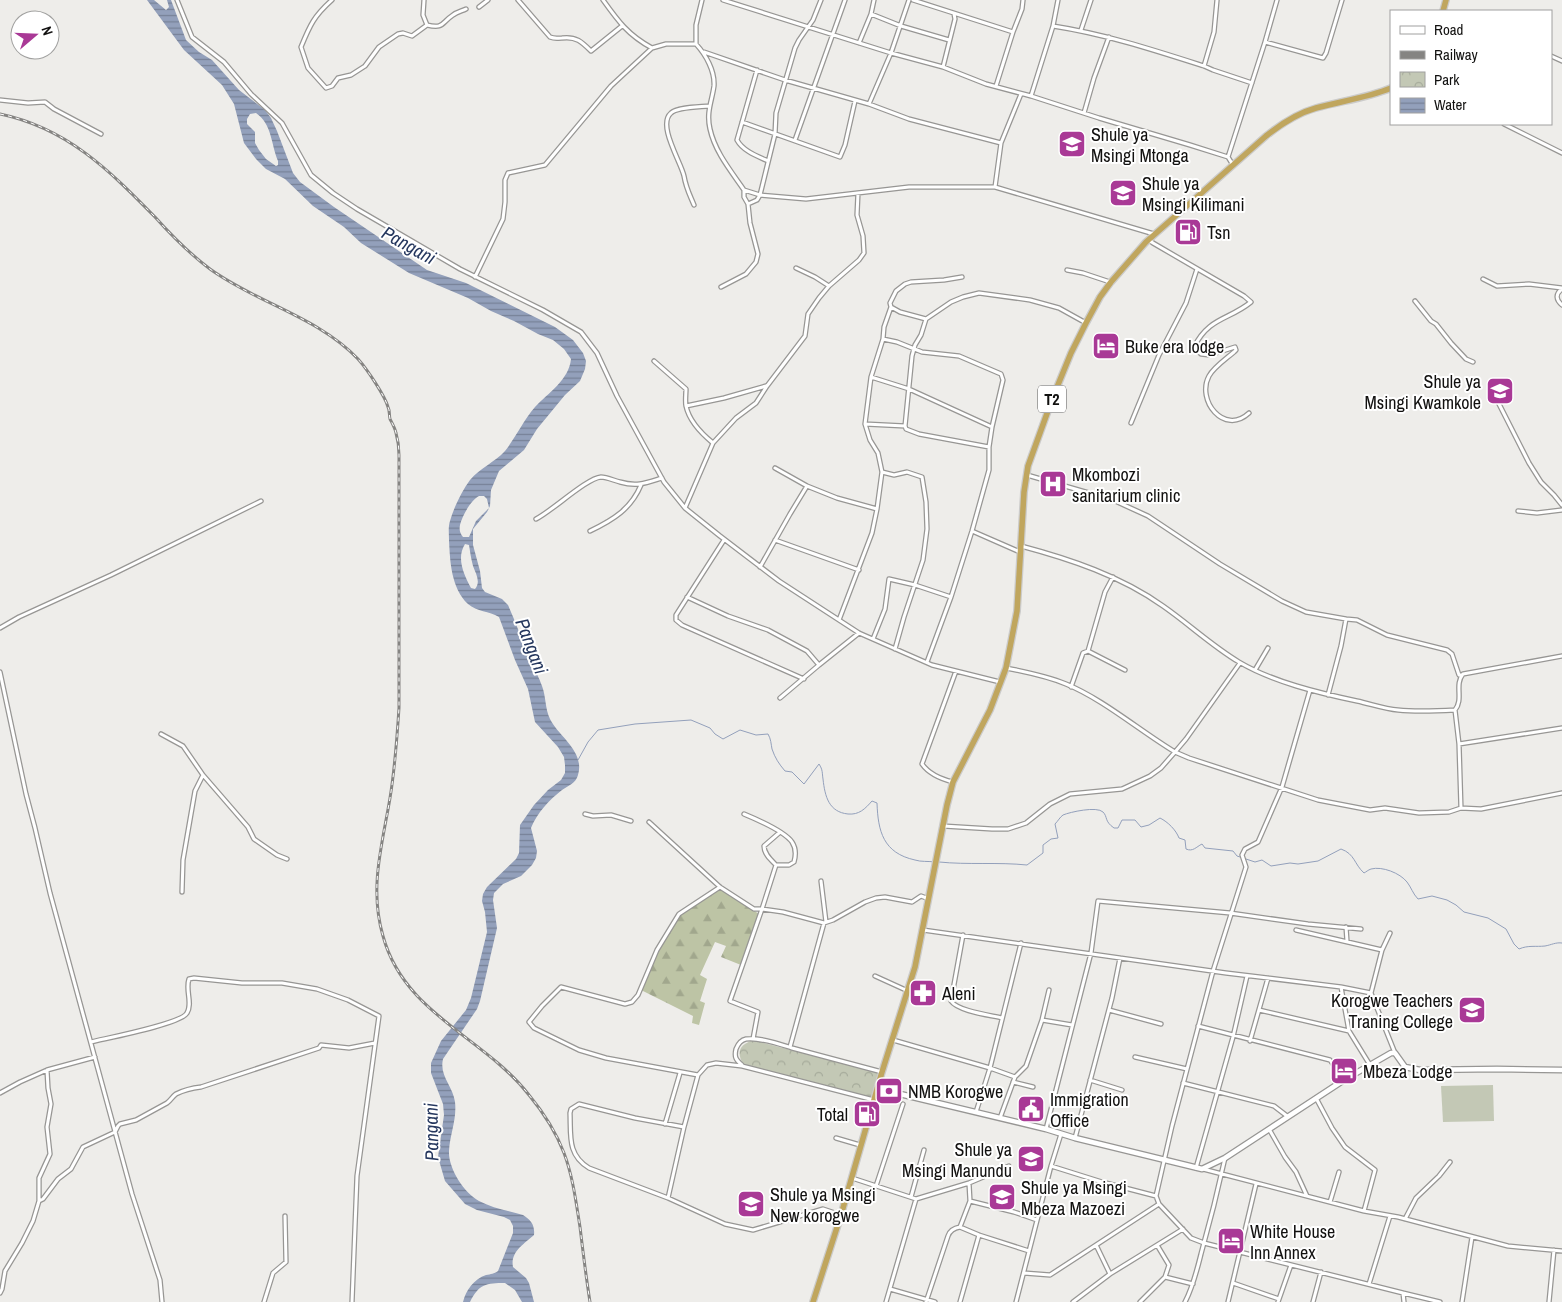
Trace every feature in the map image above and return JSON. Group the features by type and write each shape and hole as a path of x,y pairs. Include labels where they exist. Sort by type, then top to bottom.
{"highway":[{"name":"T2","path":"813,1302 915,967 953,782 990,710 1006,668 1018,611 1020,549 1028,466 1053,397 1086,323 1111,282 1149,239 1280,126 1314,109 1368,96 1390,88"}],"street":[{"path":"177,0 192,37 224,62 251,94 282,123 311,175 357,209 460,269 543,310 581,332 597,353 617,396 662,478 685,508 760,567 859,633 926,662 1001,683"},
{"path":"332,0 321,9 310,24 301,47 308,68 326,88 332,86 338,78 351,75 365,66 379,47 398,34 403,33 412,36 427,25"},
{"path":"424,0 423,15 427,25"},
{"path":"479,7 488,0"},
{"path":"518,0 550,37 554,39 577,38 591,51 622,26"},
{"path":"603,0 622,26 639,41 652,48"},
{"path":"702,0 696,25 696,44 703,52 713,74 714,87 709,106 709,127 714,144 744,190 758,254 756,262 746,274 721,287"},
{"path":"723,0 891,53 943,67 986,84 1031,96 1228,157 1233,165"},
{"path":"748,204 757,200 760,195 774,134 776,113 795,48 821,0"},
{"path":"795,140 845,0"},
{"path":"859,43 874,0"},
{"path":"869,104 891,53 909,0"},
{"path":"913,0 1013,32"},
{"path":"996,86 1022,10 1023,0"},
{"path":"1031,96 1053,26 1058,0"},
{"path":"1081,30 1091,0"},
{"path":"1204,66 1214,32 1217,0"},
{"path":"1228,157 1277,0"},
{"path":"1265,42 1322,58 1326,52 1342,0"},
{"path":"427,25 441,26 454,14 466,9"},
{"path":"870,14 901,26 949,40"},
{"path":"943,67 954,14"},
{"path":"1053,26 1109,37 1252,83"},
{"path":"1084,113 1109,37"},
{"path":"475,277 503,219 506,175 545,165 605,93 652,48 666,44 696,44"},
{"path":"703,52 785,80 869,104 909,119 1002,143"},
{"path":"757,70 737,140 747,151 768,161"},
{"path":"995,187 1002,143 1021,94"},
{"path":"0,100 28,103 45,102 54,109 101,134"},
{"path":"742,122 840,157 850,127 855,101"},
{"path":"694,205 668,137 667,118 676,109 709,106"},
{"path":"1506,125 1562,153"},
{"path":"744,190 760,195 806,200 909,187 995,187 1154,234"},
{"path":"685,508 712,443 736,418 756,403 805,336 808,314 829,286 859,260 864,252 863,236 856,215 858,193"},
{"path":"1149,239 1251,302 1213,323 1194,347 1201,354 1210,354 1234,347 1236,350 1209,375 1206,395 1217,415 1227,421 1241,420 1249,413"},
{"path":"796,268 829,286"},
{"path":"1130,422 1159,356 1186,303 1197,269"},
{"path":"1067,270 1111,282"},
{"path":"839,620 872,533 877,509 882,472 878,454 870,440 865,424 871,378 883,339 884,327 891,307 890,303 896,291 910,282 944,280 962,276"},
{"path":"1482,279 1496,286 1530,284 1562,289"},
{"path":"1562,289 1557,295 1557,299 1562,305"},
{"path":"905,426 914,349 926,319 951,302 979,293 1030,300 1059,308 1086,323"},
{"path":"1415,301 1466,359 1473,362"},
{"path":"891,307 900,312 926,319"},
{"path":"883,339 897,342 922,352 958,356 1001,374 1003,380 992,427 989,447 989,470 951,597 926,662"},
{"path":"654,360 686,389 686,406 702,434 712,443"},
{"path":"871,378 909,389 992,427"},
{"path":"686,406 767,386"},
{"path":"1498,402 1533,470 1562,506"},
{"path":"865,424 905,426 906,429 919,434 989,447"},
{"path":"775,468 807,486 838,498 877,509"},
{"path":"882,472 894,475 907,472 922,477 926,502 927,529 923,560 895,649"},
{"path":"1027,475 1113,500 1148,516 1220,564 1282,601 1306,612 1346,620 1357,620 1387,635 1447,650 1452,654 1459,675 1562,656"},
{"path":"536,519 546,514 586,483 601,477 627,484 641,485 662,478"},
{"path":"590,531 608,522 626,509 636,497 641,485"},
{"path":"760,567 807,486"},
{"path":"0,628 19,617 111,576 261,501"},
{"path":"1518,511 1537,513 1562,510"},
{"path":"972,531 1020,549 1063,559 1132,586 1162,605 1207,640 1255,670 1310,690 1397,710 1455,710"},
{"path":"724,540 676,615 676,620 682,625 804,679"},
{"path":"775,540 859,570"},
{"path":"1071,687 1083,654 1088,651 1105,592 1113,577"},
{"path":"873,639 885,609 889,579 915,584 951,597"},
{"path":"687,597 728,616 768,630 807,651 819,664"},
{"path":"1328,695 1342,646 1346,620"},
{"path":"780,698 859,633"},
{"path":"1255,670 1268,648"},
{"path":"1088,651 1125,670"},
{"path":"943,826 1008,829 1026,823 1050,804 1070,794 1122,789 1150,776 1161,768 1192,732 1240,662"},
{"path":"1006,668 1033,673 1071,687 1101,703 1156,741 1189,758 1318,800 1370,810 1385,808 1419,813 1450,812 1461,808 1481,808 1562,793"},
{"path":"953,782 940,778 922,764 956,671"},
{"path":"0,672 26,794 75,986 132,1194 160,1280 162,1302"},
{"path":"1461,808 1459,744 1455,710 1460,701 1459,681 1463,674"},
{"path":"1310,690 1282,787 1258,842 1245,850 1242,855 1246,867 1212,971 1156,1196 1159,1204 1182,1229 1191,1238 1204,1244 1440,1302"},
{"path":"1459,744 1562,728"},
{"path":"161,734 183,746 203,775 248,827 254,839 277,855 287,859"},
{"path":"182,892 183,860 195,791 203,775"},
{"path":"585,814 594,816 610,815 631,821"},
{"path":"744,814 770,826 791,840 796,855 794,862 789,865 776,865 766,854 764,846 779,833"},
{"path":"649,822 720,887 754,909 783,912 825,922 833,920 876,898 886,897 912,902 921,896 929,899"},
{"path":"753,1039 758,1012 730,1002 776,865"},
{"path":"790,1047 825,922 821,881"},
{"path":"698,1075 606,1058 579,1050 534,1028 528,1022 561,987 625,1004 632,1002 638,995 657,950 679,914 720,887"},
{"path":"1046,1129 1091,954 1098,901 1360,929"},
{"path":"1346,927 1347,941"},
{"path":"922,930 1247,976 1341,987 1372,993"},
{"path":"1296,930 1382,950"},
{"path":"1390,933 1382,950 1372,993 1395,1054 1406,1067 1420,1070 1562,1070"},
{"path":"963,935 952,1004 1002,1018"},
{"path":"976,1112 990,1068 1021,943"},
{"path":"1075,1138 1109,1010 1120,958"},
{"path":"875,976 908,991"},
{"path":"1196,1168 1233,1036 1247,976"},
{"path":"91,1042 155,1027 184,1017 188,1012 189,1003 187,984 189,979 194,978 242,983 282,983 317,988 348,1000 379,1016 357,1176 352,1302"},
{"path":"1250,1041 1268,978"},
{"path":"1341,987 1349,1031 1370,1064"},
{"path":"1000,1118 1015,1077 1026,1066 1042,1020 1049,990"},
{"path":"1109,1010 1161,1024"},
{"path":"1260,1010 1349,1031"},
{"path":"1042,1020 1072,1025"},
{"path":"1198,1026 1250,1041 1330,1060 1344,1080"},
{"path":"742,1066 736,1060 736,1047 744,1039 753,1039 882,1072"},
{"path":"892,1040 1015,1077"},
{"path":"39,1201 43,1199 58,1179 71,1169 84,1147 115,1132 120,1124 136,1120 188,1089 319,1048 322,1045 349,1048 375,1043"},
{"path":"1202,1169 1226,1158 1287,1116 1370,1064 1388,1054 1395,1054"},
{"path":"1135,1056 1187,1069"},
{"path":"0,1092 47,1070 95,1057"},
{"path":"668,1198 698,1075 707,1064 716,1063 742,1066 874,1100"},
{"path":"0,1293 5,1271 30,1228 39,1201 39,1178 50,1154 47,1126 51,1104 47,1070"},
{"path":"665,1124 680,1073"},
{"path":"1090,1080 1122,1090"},
{"path":"1013,1082 1033,1087"},
{"path":"1183,1083 1274,1106 1287,1116"},
{"path":"878,1087 1256,1184 1364,1211 1405,1219 1508,1246 1562,1251"},
{"path":"1316,1098 1332,1128 1345,1147 1375,1170 1364,1211"},
{"path":"684,1127 579,1104 571,1109 570,1113 572,1150 580,1163 588,1168 668,1198 725,1224 753,1230 822,1209 841,1214"},
{"path":"876,1186 904,1104"},
{"path":"1269,1129 1284,1157 1296,1172 1307,1196"},
{"path":"1016,1302 1061,1134"},
{"path":"836,1138 860,1145"},
{"path":"886,1302 914,1198 924,1150"},
{"path":"1185,1302 1193,1284 1226,1158"},
{"path":"1405,1219 1416,1198 1440,1176 1450,1162"},
{"path":"851,1178 914,1198 969,1183 1009,1166"},
{"path":"1052,1166 1102,1182 1156,1196"},
{"path":"1330,1202 1339,1172"},
{"path":"960,1228 970,1202 969,1183"},
{"path":"1228,1302 1256,1184"},
{"path":"970,1202 1014,1212 1038,1220"},
{"path":"1024,1273 1050,1275 1159,1204"},
{"path":"264,1302 273,1274 286,1262 285,1216"},
{"path":"1369,1284 1390,1216"},
{"path":"926,1301 950,1231 954,1228 960,1228 1029,1251"},
{"path":"1073,1302 1110,1274 1182,1229"},
{"path":"960,1302 979,1235"},
{"path":"1462,1302 1472,1237"},
{"path":"1140,1302 1165,1277 1168,1265 1157,1244"},
{"path":"1096,1245 1110,1274"},
{"path":"1550,1302 1554,1250"},
{"path":"1233,1283 1278,1300 1291,1265"},
{"path":"1313,1302 1321,1272"},
{"path":"1165,1277 1193,1284"},
{"path":"890,1289 926,1301 935,1302"},
{"path":"1403,1293 1404,1302"}],"green space":[{"path":"721,889 759,914 741,965 721,957 726,946 715,942 700,975 707,979 700,1001 705,1003 699,1025 692,1023 693,1016 641,990 659,951 680,915 688,908"},
{"path":"753,1040 878,1073 871,1098 743,1064 740,1049"},
{"path":"1493,1085 1494,1121 1443,1122 1441,1086"}],"water":[{"path":"147,0 154,0 166,10 169,7 167,0 171,0 186,40 199,52 212,60 239,90 265,110 277,131 293,173 300,182 427,270 466,283 555,327 573,340 583,353 586,361 580,381 565,395 537,429 524,450 499,471 491,490 490,506 487,512 473,529 473,545 480,571 482,588 485,592 502,599 508,605 541,683 550,719 575,751 579,766 576,780 548,802 531,828 537,851 532,865 521,876 503,884 494,893 493,900 497,928 480,1001 477,1009 443,1059 442,1065 455,1102 449,1151 451,1165 458,1179 473,1197 489,1206 523,1215 532,1223 534,1235 516,1253 513,1267 529,1283 534,1302 522,1302 515,1290 505,1283 493,1283 480,1288 470,1302 463,1302 468,1289 474,1282 498,1271 513,1233 513,1226 510,1220 504,1217 477,1210 465,1204 445,1181 438,1157 444,1115 443,1104 431,1073 431,1063 441,1041 466,1010 471,998 487,932 482,901 483,894 487,887 516,859 519,853 520,825 534,805 561,780 565,773 565,765 564,757 558,747 535,722 528,689 499,617 472,607 462,598 458,590 452,574 449,528 456,505 470,480 505,451 535,407 562,380 571,359 564,349 553,340 468,298 409,273 361,243 344,227 313,206 285,179 266,169 244,143 234,104 222,85 184,50","holes":["256,113 268,129 278,161 276,166 266,159 259,150 255,143 255,132 247,124 250,114","479,496 484,496 487,499 489,508 476,521 469,537 463,537 460,533 461,521 473,501","465,544 469,545 478,581 475,589 471,588 464,572 461,561 462,549"]}],"waterway":[{"path":"578,760 588,742 598,730 635,724 691,720 710,728 723,739 740,730 756,735 768,734 774,755 785,771 792,772 804,784 819,764 822,770 827,797 832,807 842,813 855,814 862,811 872,801 877,803 881,831 889,846 904,857 917,861 935,862"},
{"path":"939,862 1027,865 1043,853 1043,845 1051,839 1058,838 1055,824 1062,816 1077,811 1100,810 1114,828 1118,828 1122,820 1135,820 1141,827 1149,825 1160,818 1171,826 1179,838 1185,840 1186,849 1188,850 1193,850 1202,844 1205,848 1233,851 1237,856 1255,862 1262,860 1271,866 1318,861 1341,849 1352,856 1364,873 1371,869 1380,868 1400,876 1407,882 1418,899 1432,896 1447,900 1464,912 1488,918 1506,929 1519,949 1562,943"}],"railway":[{"path":"0,114 46,129 66,140 103,167 121,183 181,244 210,269 247,292 306,321 342,344 362,363 389,408 390,419 396,431 399,452 399,708 393,776 378,867 377,901 383,936 393,963 408,986 447,1023 511,1075 529,1095 553,1130 561,1145 572,1180 590,1302"}],"place":[{"name":"Shule ya Msingi Mtonga","path":"1072,144"},
{"name":"Shule ya Msingi Kilimani","path":"1123,193"},
{"name":"Tsn","path":"1188,232"},
{"name":"Buke era lodge","path":"1106,346"},
{"name":"Shule ya Msingi Kwamkole","path":"1500,391"},
{"name":"Mkombozi sanitarium clinic","path":"1053,484"},
{"name":"Aleni","path":"923,993"},
{"name":"Korogwe Teachers Traning College","path":"1472,1010"},
{"name":"Mbeza Lodge","path":"1344,1071"},
{"name":"NMB Korogwe","path":"889,1091"},
{"name":"Immigration Office","path":"1031,1109"},
{"name":"Total","path":"867,1114"},
{"name":"Shule ya Msingi Manundu","path":"1031,1159"},
{"name":"Shule ya Msingi Mbeza Mazoezi","path":"1002,1197"},
{"name":"Shule ya Msingi New korogwe","path":"751,1204"},
{"name":"White House Inn Annex","path":"1231,1241"}],"water label":[{"name":"Pangani","path":"409,245"},
{"name":"Pangani","path":"532,646"},
{"name":"Pangani","path":"431,1132"}]}
